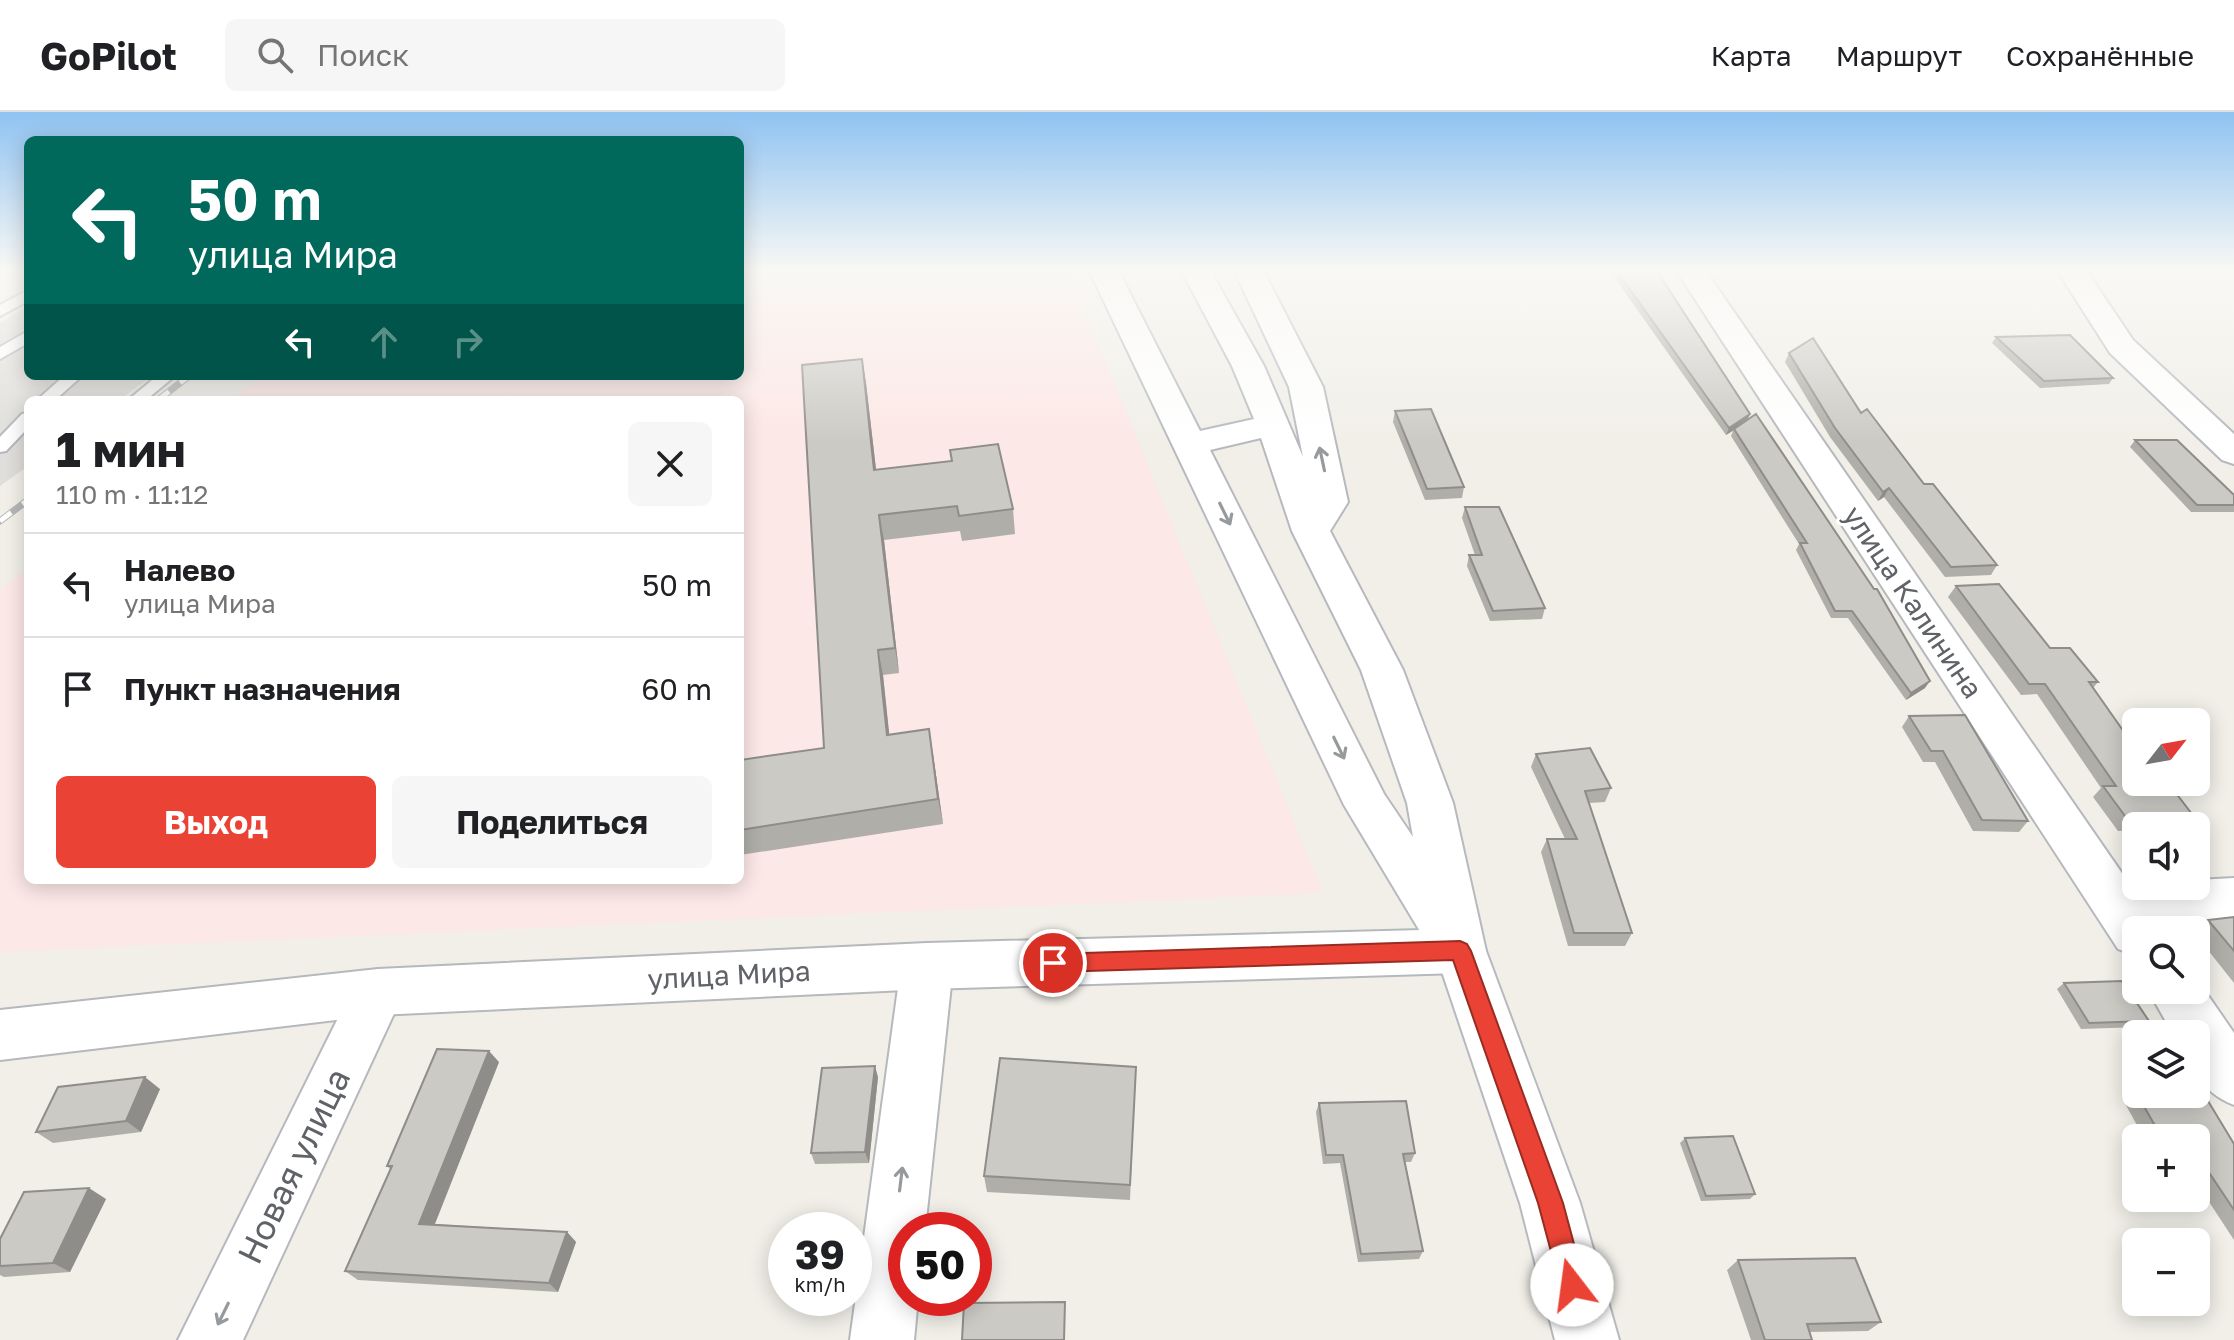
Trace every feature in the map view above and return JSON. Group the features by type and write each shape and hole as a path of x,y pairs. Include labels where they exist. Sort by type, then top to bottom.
{"street":[{"path":"1132,327 1367,805 1460,951"},
{"path":"1227,327 1274,425 1311,531 1382,670 1424,788 1460,951 1550,1203 1587,1340"},
{"path":"1276,327 1306,387 1330,502 1311,531"},
{"name":"улица Калинина","path":"1729,327 2125,916"},
{"path":"2109,327 2121,346 2234,453"},
{"path":"1191,444 1274,425"},
{"path":"2137,916 2234,899"},
{"name":"улица Мира","path":"0,1035 378,992 927,966 1460,951"},
{"path":"882,1340 927,966"},
{"name":"Новая улица","path":"210,1340 378,992"},
{"path":"2183,1004 2234,1079"}],"lane":[{"path":"0,354 24,339"},
{"path":"50,396 69,380"},
{"path":"141,396 162,380"},
{"path":"0,447 24,422"}],"shaded area":[{"path":"0,327 24,327 24,380 146,380 124,396 24,396 24,469 0,486"},
{"path":"744,327 1091,327 1323,893 0,952 0,590 24,570 24,884 744,884 744,396 236,396 255,380 744,380"}],"building":[{"path":"1657,327 1693,327 1750,414 1729,428"},
{"path":"2070,335 2113,378 2044,381 1996,337"},
{"path":"1813,338 1861,413 1867,409 1924,484 1933,484 1997,565 1951,567 1889,488 1883,492 1835,428 1789,353"},
{"path":"862,359 874,470 952,461 950,450 998,444 1013,509 959,516 957,506 879,515 895,648 878,650 887,735 929,729 938,799 744,829 744,759 824,748 802,365"},
{"path":"1431,409 1464,487 1427,489 1395,411"},
{"path":"1756,414 1874,589 1877,589 1930,681 1911,693 1852,611 1835,611 1800,543 1807,543 1734,429"},
{"path":"2135,440 2177,440 2234,495 2234,505 2197,505"},
{"path":"1465,507 1499,507 1545,608 1493,611 1469,555 1482,555"},
{"path":"1999,584 2050,648 2070,648 2098,682 2089,682 2122,729 2122,796 2178,796 2190,812 2122,812 2103,786 2116,786 2045,684 2029,684 1956,586"},
{"path":"1965,715 2028,821 1982,820 1943,751 1931,751 1909,716"},
{"path":"1590,748 1611,788 1585,791 1632,933 1574,933 1547,839 1577,839 1536,754"},
{"path":"2234,917 2234,951 2210,922 2210,920"},
{"path":"2122,981 2122,1004 2138,1004 2148,1020 2089,1023 2064,983"},
{"path":"437,1049 489,1051 419,1224 567,1232 549,1283 345,1271 392,1166 387,1166"},
{"path":"1000,1058 1136,1067 1130,1185 984,1176"},
{"path":"875,1066 865,1152 811,1153 822,1068"},
{"path":"145,1077 126,1121 36,1132 58,1087"},
{"path":"1406,1101 1415,1153 1403,1154 1423,1251 1361,1254 1343,1155 1326,1155 1319,1103"},
{"path":"2210,1104 2234,1144 2234,1210 2210,1174 2210,1124 2154,1124 2145,1108 2210,1108"},
{"path":"1733,1136 1755,1194 1706,1196 1685,1138"},
{"path":"89,1188 53,1263 0,1266 0,1239 24,1192"},
{"path":"1855,1258 1881,1322 1807,1324 1812,1340 1765,1340 1738,1260"},
{"path":"1065,1302 1064,1340 962,1340 963,1316 992,1316 992,1303"}],"railway":[{"path":"163,396 184,380"},
{"path":"0,521 24,503"}],"route":[{"path":"1053,963 1460,951 1550,1203 1572,1285"}]}
